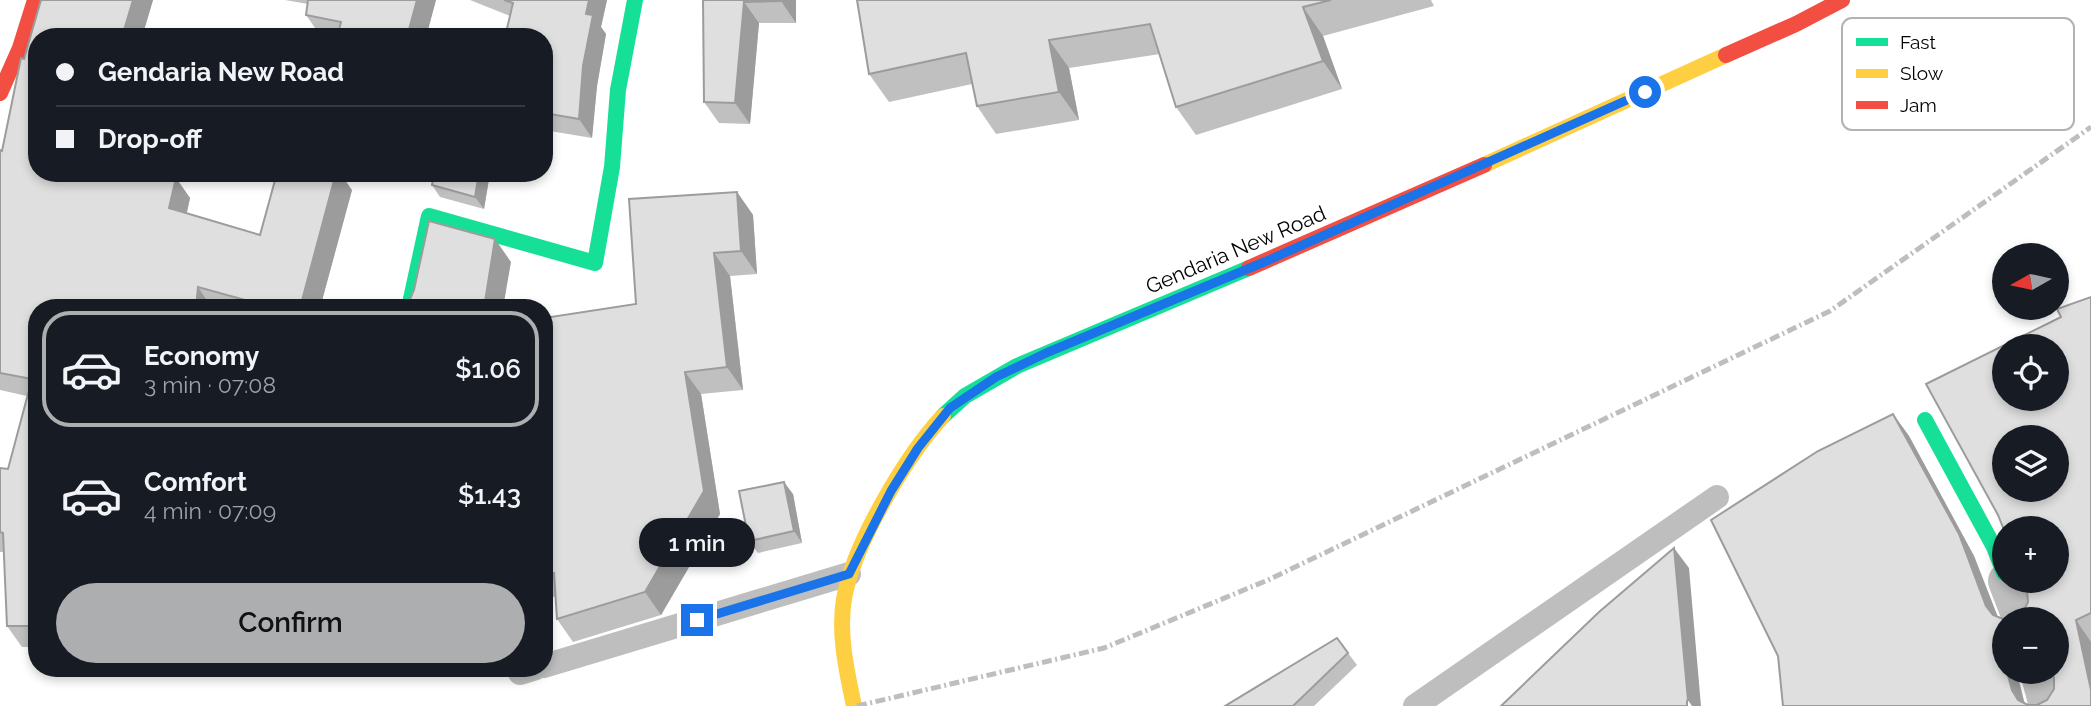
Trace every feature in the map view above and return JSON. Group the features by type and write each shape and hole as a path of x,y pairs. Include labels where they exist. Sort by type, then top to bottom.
{"main road":[{"path":"0,93 20,48 35,0"},
{"path":"411,299 429,216 594,263 612,167 618,90 635,0"},
{"name":"Gendaria New Road","path":"853,706 843,642 843,601 849,574 891,491 918,448 950,408 996,377 1046,353 1281,254 1796,24 1842,0"},
{"path":"1925,420 1992,543"}],"street":[{"path":"2042,684 2048,706"}],"lane":[{"path":"1415,706 1717,497"},
{"path":"553,663 849,574"}],"building":[{"path":"41,0 133,0 125,28 33,28"},
{"path":"308,0 417,0 409,28 339,28 341,22 306,15"},
{"path":"504,0 589,0 586,14 593,15 583,66 579,119 553,115 553,28 507,28 513,3"},
{"path":"703,0 781,0 744,2 735,103 704,102"},
{"path":"857,0 1331,0 1303,7 1323,61 1176,107 1150,24 1049,40 1059,92 977,106 966,53 869,74"},
{"path":"28,45 28,182 175,182 169,208 260,235 275,182 334,182 302,299 241,299 198,287 197,299 28,299 28,378 0,373 0,150 2,151 21,58 24,59"},
{"path":"432,182 478,182 475,197 432,185"},
{"path":"737,192 741,251 714,253 727,367 685,372 704,491 645,592 557,619 553,573 553,317 636,304 629,199"},
{"path":"429,221 495,239 485,299 410,299"},
{"path":"2091,297 2091,613 2076,620 2091,690 2091,706 1783,706 1778,656 1711,520 1818,451 1893,414 1959,534 1986,606 1992,614 1992,684 2010,684 2018,700 2028,705 2037,705 2047,700 2054,684 2069,684 2069,607 2026,607 2027,593 2069,593 2069,516 1998,516 1926,384 1992,351 1992,411 2069,411 2069,334 2027,334 2055,320 2069,320 2069,305"},
{"path":"28,394 28,626 7,626 3,533 0,532 0,468 8,469"},
{"path":"784,482 794,531 749,541 739,491"},
{"path":"1674,548 1687,706 1501,706 1599,612"},
{"path":"1337,638 1348,653 1293,706 1225,706"}],"railway":[{"path":"857,706 1104,648 1268,580 1830,311 2091,127"}],"traffic: fast":[{"path":"411,299 429,216 595,263 612,167 618,90 635,0"},
{"path":"943,416 965,396 1017,366 1249,268"},
{"path":"1925,420 1992,543"}],"traffic: slow":[{"path":"1484,165 1726,55"},
{"path":"854,706 842,626 849,577 883,502 913,454 943,416"}],"traffic: jam":[{"path":"0,93 20,48 35,0"},
{"path":"1726,55 1842,0"},
{"path":"1249,268 1484,165"}],"route":[{"path":"697,620 849,574 891,491 918,448 950,408 996,377 1046,353 1269,260 1645,92"}]}
